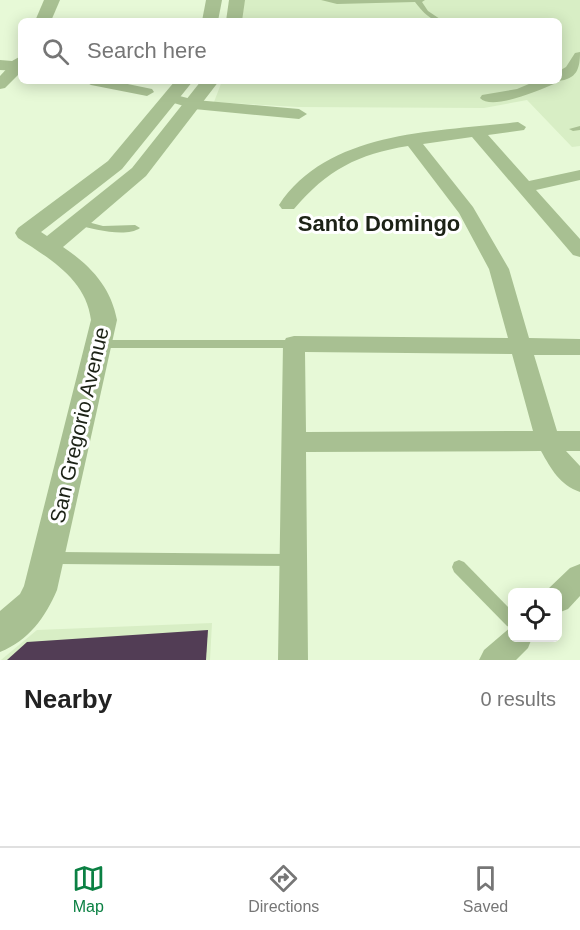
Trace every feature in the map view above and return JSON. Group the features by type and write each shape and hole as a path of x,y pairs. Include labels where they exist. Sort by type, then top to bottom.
{"street":[{"path":"44,18 52,0"},
{"path":"211,18 214,0"},
{"path":"234,18 237,0"},
{"path":"570,74 580,56"},
{"path":"0,85 14,65"},
{"path":"106,84 147,92"},
{"path":"37,240 115,165 182,84"},
{"path":"37,240 80,223 139,172 208,84"},
{"path":"487,98 520,93 536,84"},
{"path":"172,98 194,104 299,114"},
{"path":"288,205 299,192 336,164 361,151 518,127"},
{"path":"477,133 580,251"},
{"path":"413,142 467,211 486,242 499,269 523,347 548,442 562,466 580,481"},
{"path":"526,187 580,175"},
{"name":"San Gregorio Avenue","path":"0,634 32,606 40,590 104,320 104,308 100,296 77,270 37,240"},
{"path":"293,660 294,344 580,347"},
{"path":"293,442 580,441"},
{"path":"562,595 580,577"},
{"path":"494,660 514,642"}],"lane":[{"path":"324,0 337,2 422,0"},
{"path":"417,0 426,12 435,18"},
{"path":"80,223 103,229 135,228"},
{"path":"98,344 294,344"},
{"path":"60,558 293,560"},
{"path":"459,567 508,616"}],"shaded area":[{"path":"243,0 580,0 580,146 572,147 527,100 484,108 298,107 214,102 221,84 562,84 562,18 240,18"},
{"path":"212,623 210,660 1,660 37,630"}],"building":[{"path":"208,630 206,660 7,660 27,642"}],"district":[{"name":"Santo Domingo","path":"379,223"}]}
